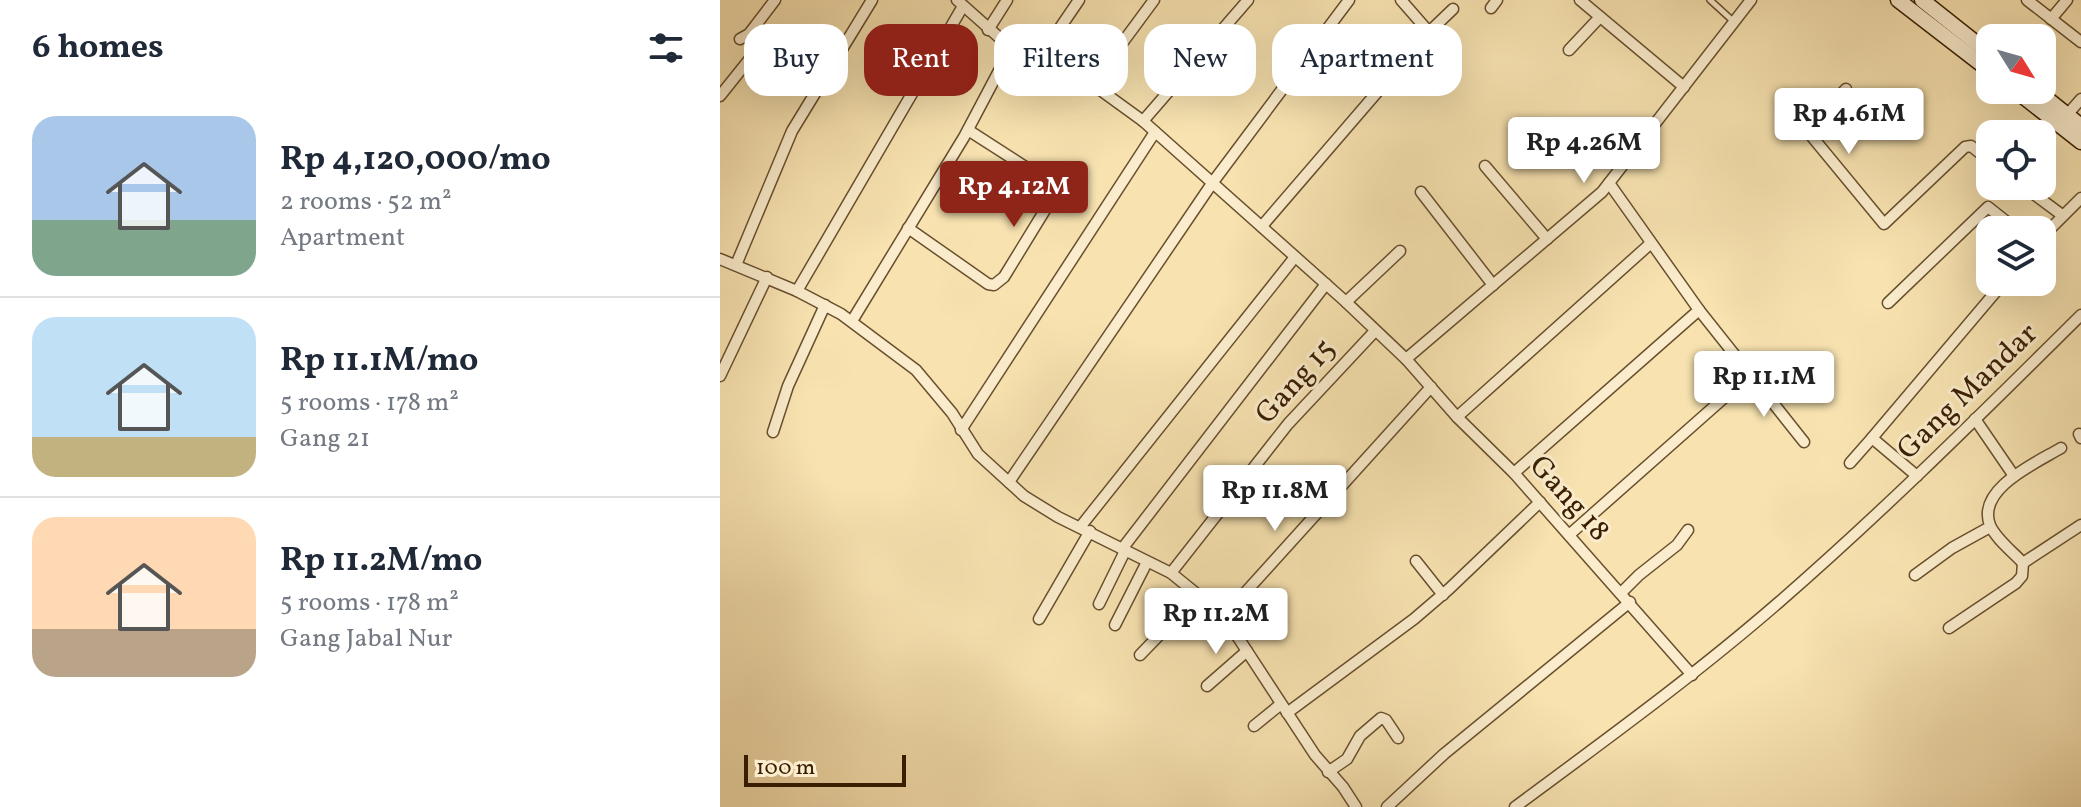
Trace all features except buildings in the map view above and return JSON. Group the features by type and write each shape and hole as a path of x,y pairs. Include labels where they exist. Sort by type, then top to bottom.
{"main road":[{"path":"1898,0 1976,60"},
{"path":"1922,0 1976,43"},
{"path":"2038,104 2081,126"},
{"path":"2049,104 2081,142"}],"street":[{"path":"720,96 756,51 757,42 744,36 775,0"},
{"path":"736,265 792,131 872,0"},
{"path":"988,30 1007,0"},
{"path":"1063,24 1079,0"},
{"path":"1128,35 1154,0"},
{"path":"1143,121 1248,0"},
{"path":"1009,482 1213,182 1349,0"},
{"path":"1401,0 1422,24"},
{"path":"1580,0 1684,87"},
{"path":"1406,359 1609,183 1751,0"},
{"path":"2027,0 2081,42"},
{"path":"2051,19 2067,0"},
{"path":"797,291 960,3"},
{"name":"Gang 18","path":"960,3 994,35"},
{"path":"1437,24 1453,9"},
{"path":"1569,50 1600,17"},
{"path":"852,321 968,130 994,80"},
{"path":"1846,89 1809,129 1809,133 1884,224 1965,147 1971,146 1976,150"},
{"name":"Gang 18","path":"1109,96 1143,121 1213,182 1406,359 1457,417 1514,473 1692,675"},
{"path":"1262,226 1374,96"},
{"path":"2064,120 2081,99"},
{"path":"908,228 988,284 994,285 1004,277 1056,192 1052,184 968,130"},
{"path":"961,430 1155,132"},
{"path":"1485,166 1547,239"},
{"path":"1609,183 1699,310 1804,442"},
{"path":"1421,192 1493,285"},
{"path":"2056,222 2081,198"},
{"path":"2042,200 2062,215"},
{"path":"1979,216 1988,207 1999,216"},
{"path":"1888,303 1976,219"},
{"path":"1457,417 1650,244"},
{"path":"1346,302 1400,251"},
{"path":"1039,619 1085,529 1295,257"},
{"path":"720,259 797,291 852,321 932,386 978,454 1024,496 1058,517 1171,573 1224,616 1350,805"},
{"path":"720,376 767,277"},
{"path":"1099,604 1124,550 1326,284"},
{"path":"1850,463 1992,296"},
{"path":"773,432 788,386 825,305"},
{"path":"1514,473 1699,310"},
{"name":"Gang Mandar","path":"1515,807 1692,675 1799,585 1917,476 2081,315"},
{"name":"Gang 15","path":"1171,573 1288,424 1375,331"},
{"path":"1569,535 1751,374"},
{"path":"1224,616 1431,387"},
{"path":"1975,419 2014,476"},
{"path":"1872,438 1917,476"},
{"path":"1949,628 2022,576 2023,563 1990,527 1988,510 1991,499 2014,476 2061,448"},
{"path":"1254,726 1355,665 1443,595 1540,502"},
{"path":"2023,563 2081,525"},
{"path":"1915,575 1952,548 1990,527"},
{"path":"1621,593 1677,545 1688,530"},
{"path":"1416,561 1443,595"},
{"path":"1115,625 1147,562"},
{"path":"1140,655 1198,595"},
{"path":"1387,807 1444,754 1630,602"},
{"path":"1207,686 1247,651"},
{"path":"1328,772 1347,759 1360,736 1381,718 1386,720 1398,738"}],"lane":[{"path":"1710,0 1734,22"}]}
